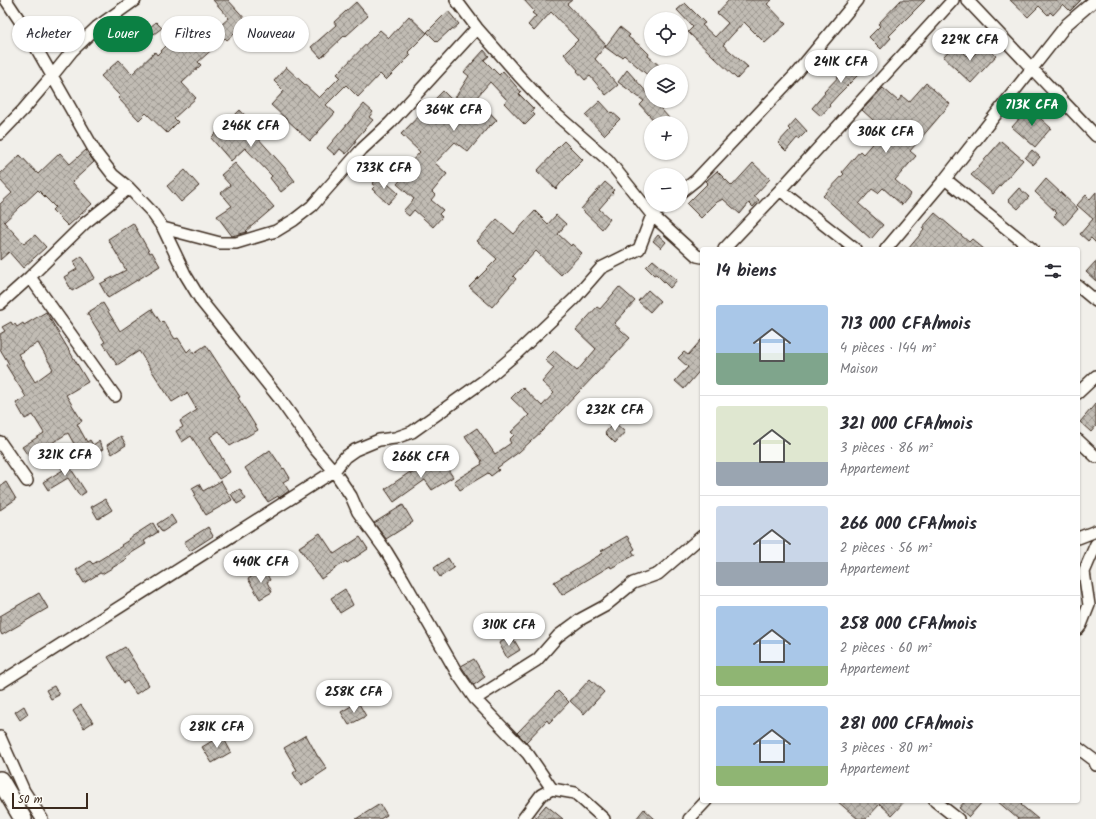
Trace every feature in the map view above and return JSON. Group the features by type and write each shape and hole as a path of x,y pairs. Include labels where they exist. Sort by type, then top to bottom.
{"main road":[{"path":"0,780 23,819"}],"street":[{"path":"6,0 26,30 96,152 113,175 129,188 151,211 162,228 185,274 202,302 279,398 351,496 358,512 399,573 457,673 476,699 528,754 552,788"},
{"path":"0,134 23,110 72,51 97,27 134,0"},
{"path":"456,0 477,28 550,109 608,160 652,215 697,256 700,256"},
{"path":"688,186 696,180 795,75 857,0"},
{"path":"726,247 780,190 953,0"},
{"path":"967,0 1096,136"},
{"path":"888,247 945,179 1067,24 1095,0"},
{"path":"162,228 220,243 236,243 276,231 294,220 312,206 362,149 390,123 477,28"},
{"path":"945,179 1030,247"},
{"path":"0,304 85,223 129,188"},
{"path":"780,190 852,247"},
{"path":"0,683 334,471 345,457 356,450 379,440 395,438 412,432 485,380 516,354 574,299 601,268 639,249 652,215 656,212"},
{"path":"30,277 115,396"},
{"path":"1080,288 1096,301"},
{"path":"1080,391 1096,376"},
{"path":"0,442 27,481"},
{"path":"1080,442 1096,457"},
{"path":"1080,537 1096,531"},
{"path":"476,699 537,660 558,636 580,619 605,606 633,584 658,574 700,538"},
{"path":"1080,626 1089,605 1084,572 1096,544"},
{"path":"0,737 24,791 42,819"},
{"path":"1080,750 1094,760 1096,765"},
{"path":"523,819 541,794 552,788 575,793 604,819"},
{"path":"689,819 704,803"},
{"path":"938,803 958,819"}],"building":[{"path":"213,0 228,0 243,16 233,16 233,35 227,40 225,38 225,21 229,18"},
{"path":"524,0 572,0 567,4 606,45 595,59 618,85 606,95 590,76 585,80 564,54 578,40 551,12 534,31 528,25 536,16 532,13 534,11"},
{"path":"729,0 772,0 767,4 786,24 765,43 744,22 723,45 748,67 737,79 688,32 693,27 688,22 688,12 679,12 677,10 685,3 705,23 702,25 715,37 728,23 717,13"},
{"path":"901,0 925,0 889,36 891,38 881,49 869,37 880,26 878,24"},
{"path":"1010,0 1081,0 1070,11 1063,4 1053,15 1050,12 1048,15 1039,6 1028,17"},
{"path":"356,2 368,16 321,58 311,47 336,25 334,22"},
{"path":"448,11 459,24 437,42 427,32"},
{"path":"409,16 427,33 408,52 411,55 386,80 380,74 358,97 346,85 326,105 335,113 310,141 271,105 284,91 274,81 286,67 319,98 340,77 337,74 380,30 389,38"},
{"path":"156,22 161,27 161,29 154,34 153,33 153,25"},
{"path":"620,27 630,35 628,37 644,49 644,56 648,56 658,64 644,64 644,72 624,55 622,57 617,54 616,55 605,47"},
{"path":"955,44 970,59 984,45 996,56 971,83 943,57"},
{"path":"484,50 489,56 484,60 499,75 503,71 521,92 519,94 534,109 531,111 535,115 525,125 504,103 507,100 490,82 476,98 497,120 491,126 490,125 468,152 455,142 435,163 447,174 432,192 435,195 431,200 443,210 439,214 442,217 433,227 414,210 409,216 403,211 414,199 397,184 412,167 409,164 420,152 401,134 443,91 453,101 469,76 464,72"},
{"path":"161,51 209,52 198,62 201,65 182,83 196,98 174,118 178,122 167,133 146,113 139,120 118,98 120,96 101,76 119,60 132,74 155,52 157,55"},
{"path":"861,53 871,62 838,95 821,116 812,108 825,93 824,92"},
{"path":"627,70 644,89 644,101 618,82"},
{"path":"926,83 950,104 910,151 916,156 895,180 911,194 902,205 883,188 878,193 872,189 859,204 883,225 871,239 823,196 844,174 842,172 860,151 863,154 884,130 862,110 883,88 898,101 902,96 909,102"},
{"path":"600,101 611,113 612,112 620,119 604,135 585,115"},
{"path":"644,101 644,108 660,108 667,116 650,116 640,105"},
{"path":"364,104 373,112 369,117 373,120 355,140 356,142 346,154 340,149 335,155 327,148"},
{"path":"1029,108 1051,128 1035,147 1012,127"},
{"path":"240,110 261,133 257,137 295,181 281,192 270,178 272,176 245,148 231,161 211,138"},
{"path":"796,119 807,131 799,139 797,138 786,151 778,143 790,130 788,128"},
{"path":"564,141 583,160 556,189 537,171"},
{"path":"1001,141 1023,160 993,194 971,175"},
{"path":"86,150 94,162 72,182 92,204 68,226 52,210 55,207 38,190 4,222 24,244 35,235 46,247 23,268 9,252 0,260 0,204 12,193 0,180 0,174 20,155 38,174 60,153 70,164"},
{"path":"1032,150 1040,157 1033,165 1025,158"},
{"path":"235,163 274,207 246,231 247,232 232,236 217,216 232,206 221,193 230,185 221,175"},
{"path":"753,163 770,179 754,196 759,200 753,207 749,203 740,214 723,199 717,202 701,218 688,205 688,203 708,183 706,181 717,171 732,186"},
{"path":"185,170 199,186 181,202 167,186"},
{"path":"379,176 398,193 388,204 372,189 375,186 372,184"},
{"path":"1046,179 1078,209 1064,225 1054,216 1057,213 1035,192"},
{"path":"605,182 614,190 599,209 610,219 602,229 581,209"},
{"path":"1019,188 1029,197 1018,209 1008,200"},
{"path":"1096,192 1096,243 1091,238 1088,241 1080,234 1093,219 1077,205 1086,195 1090,199"},
{"path":"535,211 548,224 556,215 566,224 558,234 571,246 572,244 582,253 561,275 536,251 513,276 516,279 492,307 469,287 497,259 477,241 497,219 514,234"},
{"path":"935,213 969,242 972,239 982,247 910,247 924,230 922,228"},
{"path":"133,223 150,253 152,252 160,266 108,298 100,284 126,270 108,239"},
{"path":"658,235 666,242 661,248 653,241"},
{"path":"82,256 95,278 72,291 64,277 77,269 73,262"},
{"path":"653,260 677,280 670,288 656,274 654,275 646,267"},
{"path":"1096,261 1096,281 1086,272"},
{"path":"619,287 635,301 614,324 630,338 542,431 519,452 497,468 499,470 491,476 488,473 460,490 454,481 482,464 482,461 465,436 477,428 495,454 511,443 509,440 514,435 511,432 529,415 511,398 522,387 542,406 554,393 542,382 554,368 545,360 554,351 577,371 596,349 576,330 597,307 600,309"},
{"path":"648,290 660,301 650,312 638,301"},
{"path":"103,303 120,331 152,309 161,323 163,321 175,339 178,338 187,352 191,348 194,353 206,345 240,397 238,398 258,430 230,446 219,431 210,437 230,472 219,479 191,436 182,442 176,431 183,427 180,421 197,410 187,393 172,402 139,351 117,365 87,313"},
{"path":"46,312 88,382 66,395 82,421 77,424 87,442 90,440 93,445 99,441 103,449 78,462 75,456 79,453 68,433 29,457 22,447 44,433 33,415 25,419 16,403 26,397 6,365 9,364 0,349 0,334 5,331 2,327 11,322 17,327 23,323 24,325","holes":["38,343 53,369 35,382 18,354"]},
{"path":"700,341 700,370 684,389 675,381 688,367 678,358 684,352 688,355"},
{"path":"1096,403 1096,426 1091,432 1080,422"},
{"path":"614,422 625,432 615,443 605,433"},
{"path":"121,436 126,445 112,454 107,445"},
{"path":"270,450 290,478 283,482 289,491 279,498 278,496 268,502 245,468"},
{"path":"62,455 86,492 80,496 68,478 48,490 43,482 63,470 56,459"},
{"path":"439,456 453,477 432,490 425,480 394,502 385,489 410,472 411,474"},
{"path":"221,481 232,500 206,515 194,496 196,495 192,488 199,484 203,491"},
{"path":"6,482 16,499 0,510 0,486"},
{"path":"240,489 246,499 237,504 231,494"},
{"path":"105,499 112,510 98,519 91,507"},
{"path":"403,505 413,522 386,539 374,523"},
{"path":"171,515 176,523 162,532 157,524"},
{"path":"153,523 158,532 144,541 146,544 125,557 127,559 84,583 76,570 90,561 93,564 122,546 121,545 129,540 128,539"},
{"path":"208,527 213,536 190,551 184,542"},
{"path":"320,533 334,554 360,537 368,549 347,563 346,561 321,579 299,547"},
{"path":"627,536 635,549 632,551 635,555 611,568 610,566 562,595 554,582 603,553 601,551"},
{"path":"448,558 454,568 440,577 434,568"},
{"path":"264,569 270,580 267,582 272,592 260,599 248,579"},
{"path":"345,589 353,605 340,613 331,598"},
{"path":"39,593 48,608 2,635 0,631 0,616"},
{"path":"512,636 520,650 507,658 499,643"},
{"path":"125,647 149,685 136,694 127,681 124,683 108,657"},
{"path":"474,659 485,677 474,685 461,666"},
{"path":"590,679 604,692 584,714 570,701"},
{"path":"54,686 59,695 51,699 46,690"},
{"path":"558,691 569,702 549,723 547,720 526,742 517,733"},
{"path":"358,702 366,716 349,725 341,712"},
{"path":"81,705 93,722 84,728 73,711"},
{"path":"24,706 28,714 20,720 15,712"},
{"path":"222,735 231,752 212,763 202,747"},
{"path":"306,735 318,757 327,769 301,786 293,773 297,770 284,748"},
{"path":"839,803 903,803 892,815 880,804 866,819 858,819"},
{"path":"963,803 981,803 969,817 959,808"},
{"path":"999,803 1023,803 1021,805 1038,819 1018,819"},
{"path":"380,804 387,815 380,819 356,819"},
{"path":"546,805 563,819 534,819"},
{"path":"644,809 655,819 636,819"}]}
